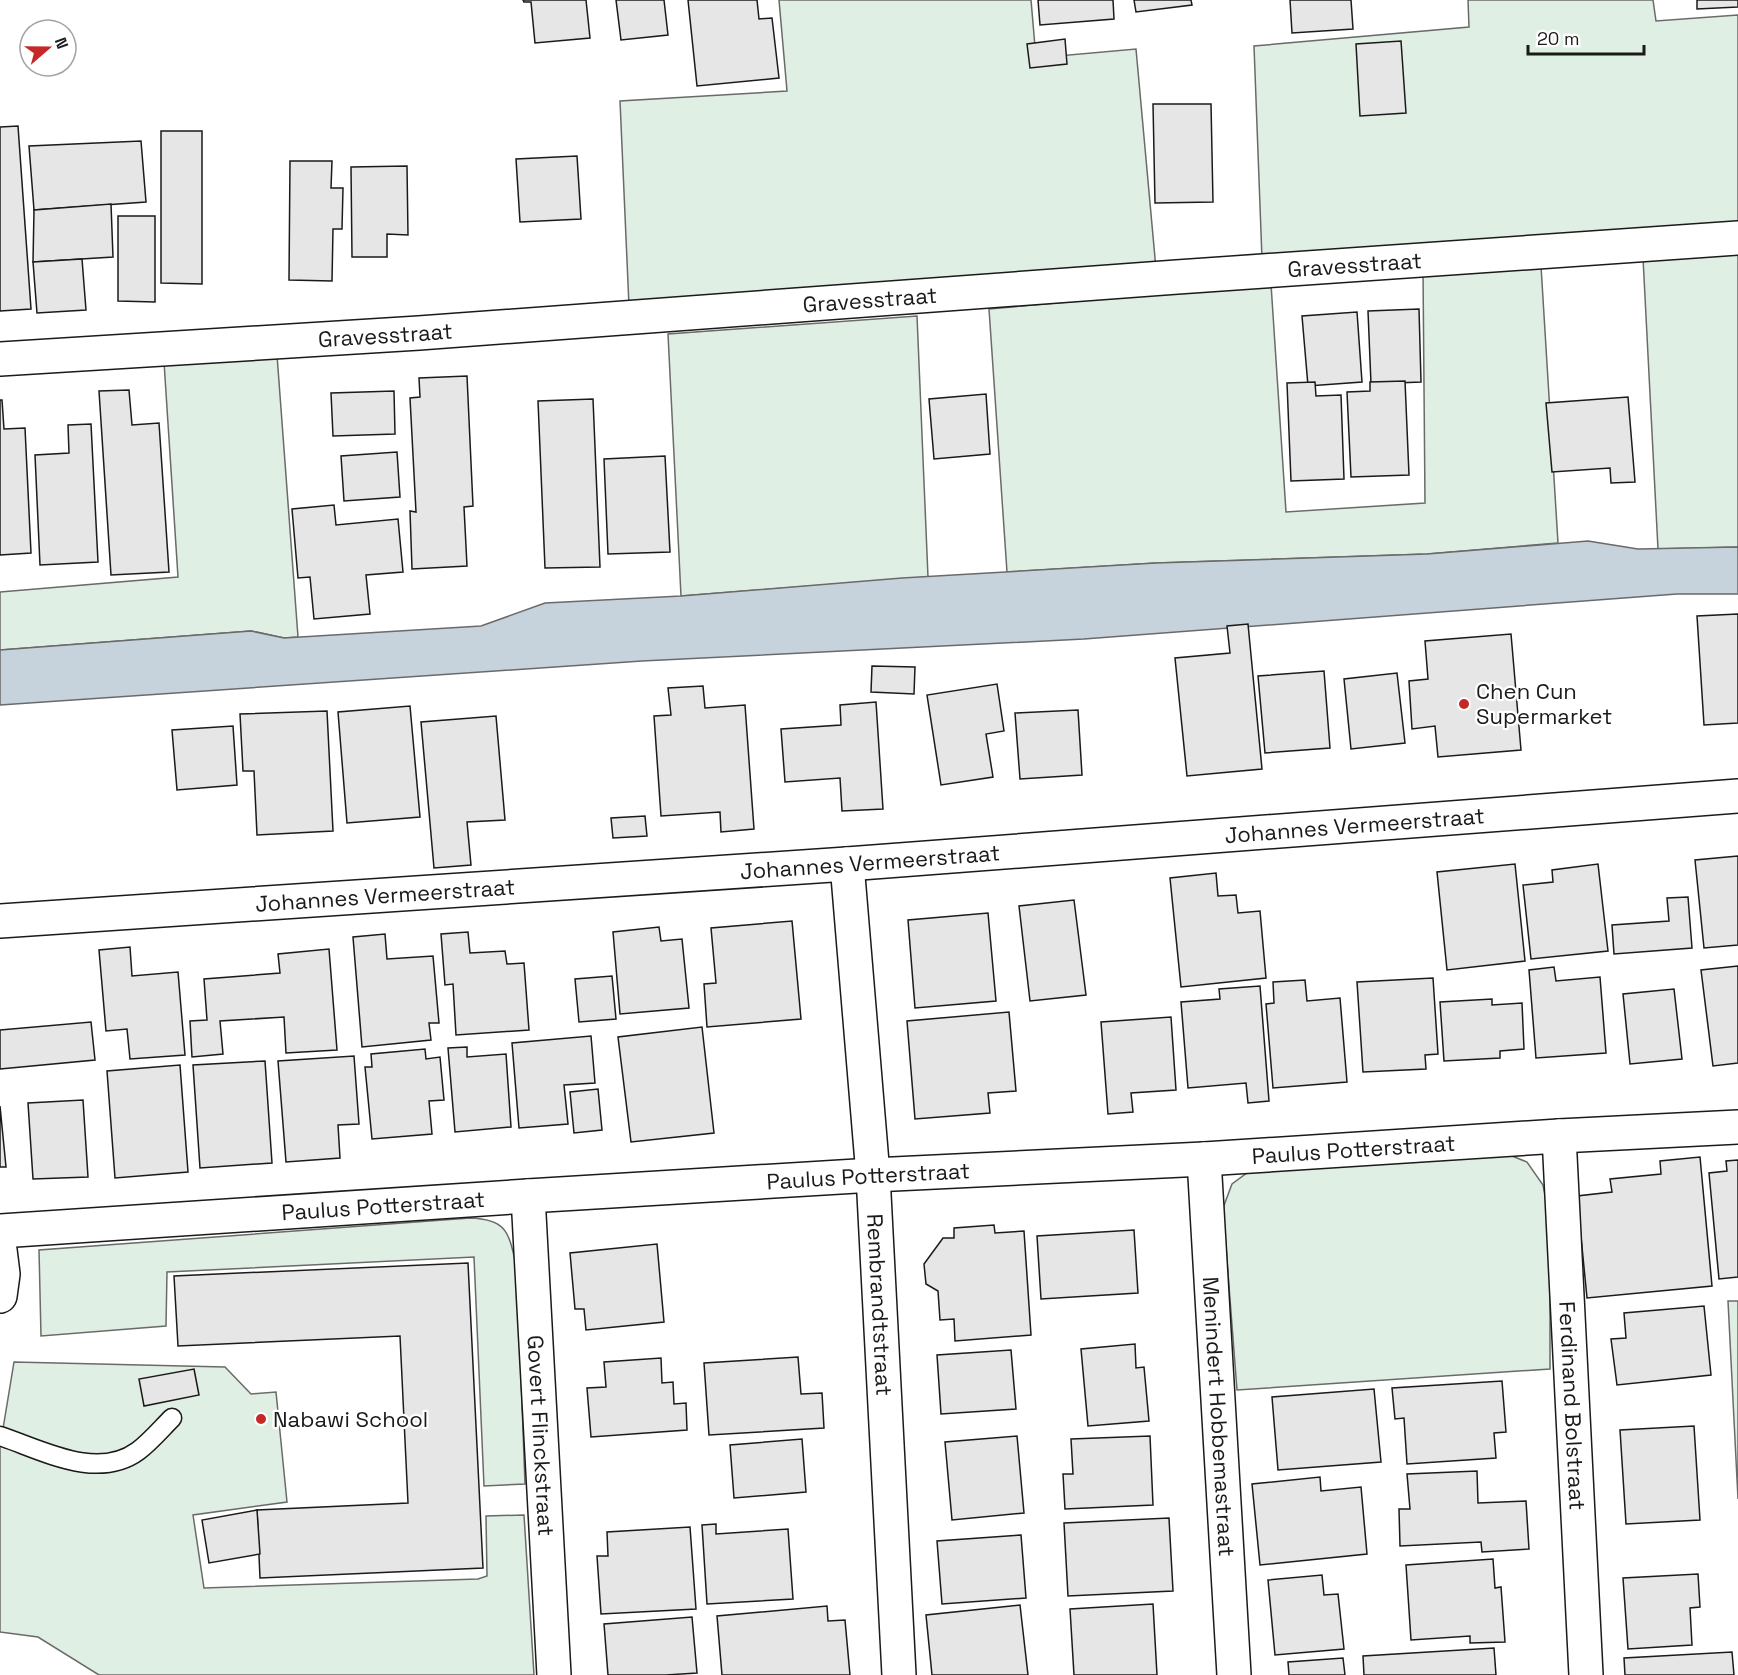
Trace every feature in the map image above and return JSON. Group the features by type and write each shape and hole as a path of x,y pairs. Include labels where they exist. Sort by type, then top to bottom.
{"street":[{"name":"Gravesstraat","path":"0,359 431,333 1738,238"},
{"name":"Johannes Vermeerstraat","path":"0,921 847,864 1738,796"},
{"name":"Rembrandtstraat","path":"847,864 873,1175 899,1675"},
{"name":"Paulus Potterstraat","path":"0,1231 873,1175 1204,1159 1738,1126"},
{"name":"Ferdinand Bolstraat","path":"1559,1136 1586,1675"},
{"name":"Menindert Hobbemastraat","path":"1204,1159 1234,1675"},
{"name":"Govert Flinckstraat","path":"528,1196 554,1675"},
{"path":"0,1250 3,1274 0,1296"}],"lane":[{"path":"0,1436 89,1464 113,1463 138,1452 172,1418"}],"green space":[{"path":"779,0 1031,0 1036,58 1136,49 1156,269 629,306 620,101 787,91"},
{"path":"1468,0 1653,0 1656,21 1738,15 1738,225 1262,259 1254,46 1469,27"},
{"path":"1738,254 1738,547 1658,549 1643,258"},
{"path":"1541,266 1558,543 1427,554 1156,563 1007,572 989,309 1271,284 1286,512 1425,503 1423,270"},
{"path":"917,316 928,577 681,596 668,334"},
{"path":"277,355 298,637 284,638 251,631 0,650 0,592 178,577 164,362"},
{"path":"1502,1152 1527,1162 1543,1185 1550,1218 1550,1369 1237,1390 1223,1208 1232,1184 1251,1170"},
{"path":"470,1218 493,1222 505,1231 512,1247 517,1269 525,1484 484,1486 474,1257 167,1272 166,1326 41,1336 39,1250"},
{"path":"1728,1301 1738,1301 1738,1499"},
{"path":"14,1362 225,1367 251,1394 276,1392 287,1502 193,1515 204,1588 478,1579 487,1576 486,1516 524,1515 534,1675 99,1675 38,1637 0,1632 0,1447"}],"shaded area":[{"path":"1588,541 1638,549 1738,547 1738,594 1677,594 1084,639 642,661 0,705 0,650 251,631 284,638 481,626 545,603 681,596 902,578 1156,563 1427,554"}],"building":[{"path":"523,0 586,0 590,38 535,43 531,2"},
{"path":"616,0 664,0 668,35 621,40"},
{"path":"688,0 757,0 759,19 772,18 779,78 697,86"},
{"path":"1038,0 1113,0 1114,19 1040,25"},
{"path":"1134,0 1191,0 1192,5 1136,12"},
{"path":"1290,0 1351,0 1353,29 1292,33"},
{"path":"1697,0 1738,0 1738,7 1697,9"},
{"path":"1065,39 1067,64 1030,68 1027,44"},
{"path":"1401,41 1406,113 1360,116 1356,44"},
{"path":"1153,104 1211,104 1213,202 1155,203"},
{"path":"18,126 31,309 0,311 0,127"},
{"path":"161,131 202,131 202,284 161,283"},
{"path":"141,141 146,202 34,210 29,146"},
{"path":"577,156 581,219 520,222 516,159"},
{"path":"290,161 332,161 331,188 343,188 342,229 333,229 332,281 289,280"},
{"path":"407,166 408,235 387,234 387,257 352,257 351,167"},
{"path":"111,204 113,257 33,262 34,210"},
{"path":"118,216 155,216 155,302 118,301"},
{"path":"82,259 86,310 37,313 33,262"},
{"path":"1419,309 1421,382 1371,384 1368,311"},
{"path":"1357,312 1362,382 1308,386 1302,316"},
{"path":"467,376 473,506 464,507 467,566 412,569 410,511 416,512 410,398 420,397 419,378"},
{"path":"1405,381 1409,475 1351,477 1347,392 1370,391 1370,382"},
{"path":"1315,382 1316,396 1341,395 1344,479 1291,481 1287,383"},
{"path":"129,390 132,425 159,423 169,572 111,575 99,391"},
{"path":"394,391 395,434 333,436 331,393"},
{"path":"986,394 990,454 934,459 929,399"},
{"path":"1628,397 1635,482 1611,483 1610,468 1552,472 1546,403"},
{"path":"593,399 600,567 545,568 538,401"},
{"path":"0,400 2,400 4,429 25,428 31,553 0,555"},
{"path":"91,424 98,562 40,565 35,455 69,453 68,425"},
{"path":"397,452 400,497 344,501 341,456"},
{"path":"665,456 670,552 608,554 604,459"},
{"path":"334,505 336,525 398,519 403,572 366,575 370,614 314,619 310,577 298,578 292,509"},
{"path":"1738,614 1738,723 1704,725 1697,616"},
{"path":"1248,624 1262,769 1187,776 1175,658 1230,653 1227,626"},
{"name":"Chen Cun Supermarket","path":"1511,634 1521,750 1438,757 1435,726 1412,729 1409,681 1428,679 1425,641"},
{"path":"872,666 915,667 914,694 871,692"},
{"path":"1324,671 1330,748 1265,753 1258,676"},
{"path":"1397,673 1405,743 1351,749 1344,679"},
{"path":"997,684 1004,731 986,734 993,777 941,785 927,695"},
{"path":"703,686 705,708 745,705 754,829 721,832 720,812 661,816 654,716 671,715 668,688"},
{"path":"876,702 883,809 842,811 840,778 785,782 781,729 841,725 840,705"},
{"path":"410,706 420,817 347,823 338,712"},
{"path":"1078,710 1082,775 1020,779 1015,713"},
{"path":"327,711 333,831 257,835 254,771 243,771 240,714"},
{"path":"496,716 505,820 467,822 471,865 434,868 421,722"},
{"path":"233,726 237,785 177,790 172,730"},
{"path":"645,816 647,836 613,838 611,818"},
{"path":"1738,856 1738,945 1704,948 1695,860"},
{"path":"1515,864 1525,961 1447,970 1437,872"},
{"path":"1598,864 1608,951 1531,959 1523,885 1553,882 1552,870"},
{"path":"1216,873 1218,896 1236,895 1238,913 1260,911 1266,978 1181,987 1170,878"},
{"path":"1688,897 1692,948 1614,954 1612,925 1669,921 1667,898"},
{"path":"1074,900 1086,995 1030,1001 1019,906"},
{"path":"988,913 996,1001 915,1008 908,920"},
{"path":"792,921 801,1019 707,1027 704,984 716,983 711,928"},
{"path":"659,927 661,941 682,939 689,1008 620,1014 613,932"},
{"path":"468,932 470,953 505,951 507,964 524,963 529,1030 456,1035 453,984 445,985 441,934"},
{"path":"385,934 387,959 433,956 439,1023 429,1023 431,1040 362,1047 353,937"},
{"path":"130,947 132,976 178,972 185,1055 130,1059 127,1029 106,1031 99,950"},
{"path":"329,949 337,1050 286,1053 284,1017 220,1021 223,1054 192,1057 190,1021 207,1020 204,979 280,973 278,954"},
{"path":"1738,966 1738,1063 1713,1066 1701,970"},
{"path":"1554,967 1556,981 1600,977 1606,1053 1536,1058 1529,970"},
{"path":"612,976 616,1019 579,1022 575,979"},
{"path":"1433,978 1438,1054 1425,1055 1426,1069 1363,1072 1357,982"},
{"path":"1305,980 1307,1001 1340,998 1347,1082 1273,1088 1266,1004 1274,1003 1273,982"},
{"path":"1260,986 1269,1101 1248,1103 1246,1083 1188,1088 1181,1002 1220,999 1219,989"},
{"path":"1674,989 1682,1059 1630,1064 1623,994"},
{"path":"1492,999 1492,1005 1522,1003 1524,1049 1500,1051 1500,1058 1444,1061 1440,1002"},
{"path":"1009,1012 1016,1091 988,1093 990,1113 915,1119 907,1021"},
{"path":"1171,1017 1176,1090 1131,1093 1133,1112 1108,1114 1101,1022"},
{"path":"91,1022 95,1060 0,1069 0,1030"},
{"path":"702,1027 714,1133 631,1142 618,1037"},
{"path":"591,1036 595,1083 564,1085 568,1124 519,1128 512,1043"},
{"path":"467,1047 467,1057 506,1054 511,1127 455,1132 448,1048"},
{"path":"425,1049 426,1059 440,1057 444,1100 429,1101 432,1134 372,1139 365,1067 372,1067 371,1054"},
{"path":"354,1056 359,1124 338,1125 340,1158 286,1162 278,1061"},
{"path":"265,1061 272,1163 200,1168 193,1065"},
{"path":"180,1065 188,1172 115,1178 107,1071"},
{"path":"598,1089 602,1130 574,1133 570,1092"},
{"path":"83,1100 88,1177 33,1179 28,1103"},
{"path":"0,1106 6,1167 0,1167"},
{"path":"1700,1157 1712,1286 1587,1298 1577,1196 1612,1192 1610,1179 1661,1174 1660,1161"},
{"path":"1738,1160 1738,1277 1719,1279 1709,1173 1727,1171 1726,1161"},
{"path":"994,1225 995,1233 1024,1231 1031,1335 955,1341 954,1319 940,1320 938,1291 926,1284 924,1264 943,1238 954,1238 954,1228"},
{"path":"1134,1230 1138,1293 1041,1299 1037,1236"},
{"path":"657,1244 664,1322 586,1330 584,1309 575,1309 570,1253"},
{"path":"468,1263 483,1568 260,1578 257,1510 408,1503 400,1336 178,1346 174,1276"},
{"path":"1704,1306 1711,1375 1617,1385 1611,1339 1626,1338 1624,1313"},
{"path":"1135,1344 1136,1368 1144,1367 1149,1421 1088,1426 1081,1349"},
{"path":"1011,1350 1016,1409 941,1414 937,1355"},
{"path":"798,1357 801,1394 822,1393 824,1428 709,1435 704,1363"},
{"path":"661,1358 662,1383 673,1382 674,1404 686,1403 687,1430 591,1437 587,1388 606,1387 604,1362"},
{"path":"194,1369 199,1395 144,1406 139,1379"},
{"path":"1502,1381 1506,1432 1494,1433 1496,1458 1407,1464 1404,1418 1395,1419 1392,1388"},
{"path":"1374,1389 1381,1462 1278,1470 1272,1397"},
{"path":"1694,1426 1700,1520 1626,1524 1620,1430"},
{"path":"1017,1436 1024,1513 952,1520 945,1442"},
{"path":"1150,1436 1153,1505 1065,1509 1063,1474 1073,1474 1071,1439"},
{"path":"802,1439 806,1492 734,1498 730,1445"},
{"path":"1477,1471 1478,1503 1526,1501 1529,1549 1482,1552 1481,1542 1400,1546 1399,1509 1410,1509 1407,1474"},
{"path":"1320,1477 1321,1491 1361,1487 1367,1554 1260,1565 1252,1484"},
{"path":"257,1510 260,1554 209,1563 202,1520"},
{"path":"1169,1518 1173,1591 1068,1596 1064,1523"},
{"path":"716,1524 716,1534 788,1529 793,1599 707,1604 702,1525"},
{"path":"690,1527 696,1609 601,1614 597,1556 608,1556 607,1532"},
{"path":"1021,1535 1026,1598 942,1604 937,1541"},
{"path":"1493,1559 1495,1588 1501,1587 1505,1642 1470,1643 1470,1636 1411,1640 1406,1565"},
{"path":"1698,1574 1700,1607 1690,1608 1692,1645 1628,1649 1623,1578"},
{"path":"1322,1575 1324,1595 1338,1594 1344,1649 1275,1655 1268,1580"},
{"path":"1153,1604 1157,1675 1074,1675 1070,1609"},
{"path":"1020,1605 1028,1675 932,1675 926,1615"},
{"path":"827,1606 828,1621 845,1620 850,1675 722,1675 717,1616"},
{"path":"692,1617 697,1673 608,1675 604,1624"},
{"path":"1494,1648 1496,1675 1364,1675 1363,1656"},
{"path":"1732,1652 1734,1675 1625,1675 1624,1658"},
{"path":"1343,1658 1345,1675 1289,1675 1288,1662"}],"place":[{"name":"Chen Cun Supermarket","path":"1464,704"},
{"name":"Nabawi School","path":"261,1419"}]}
